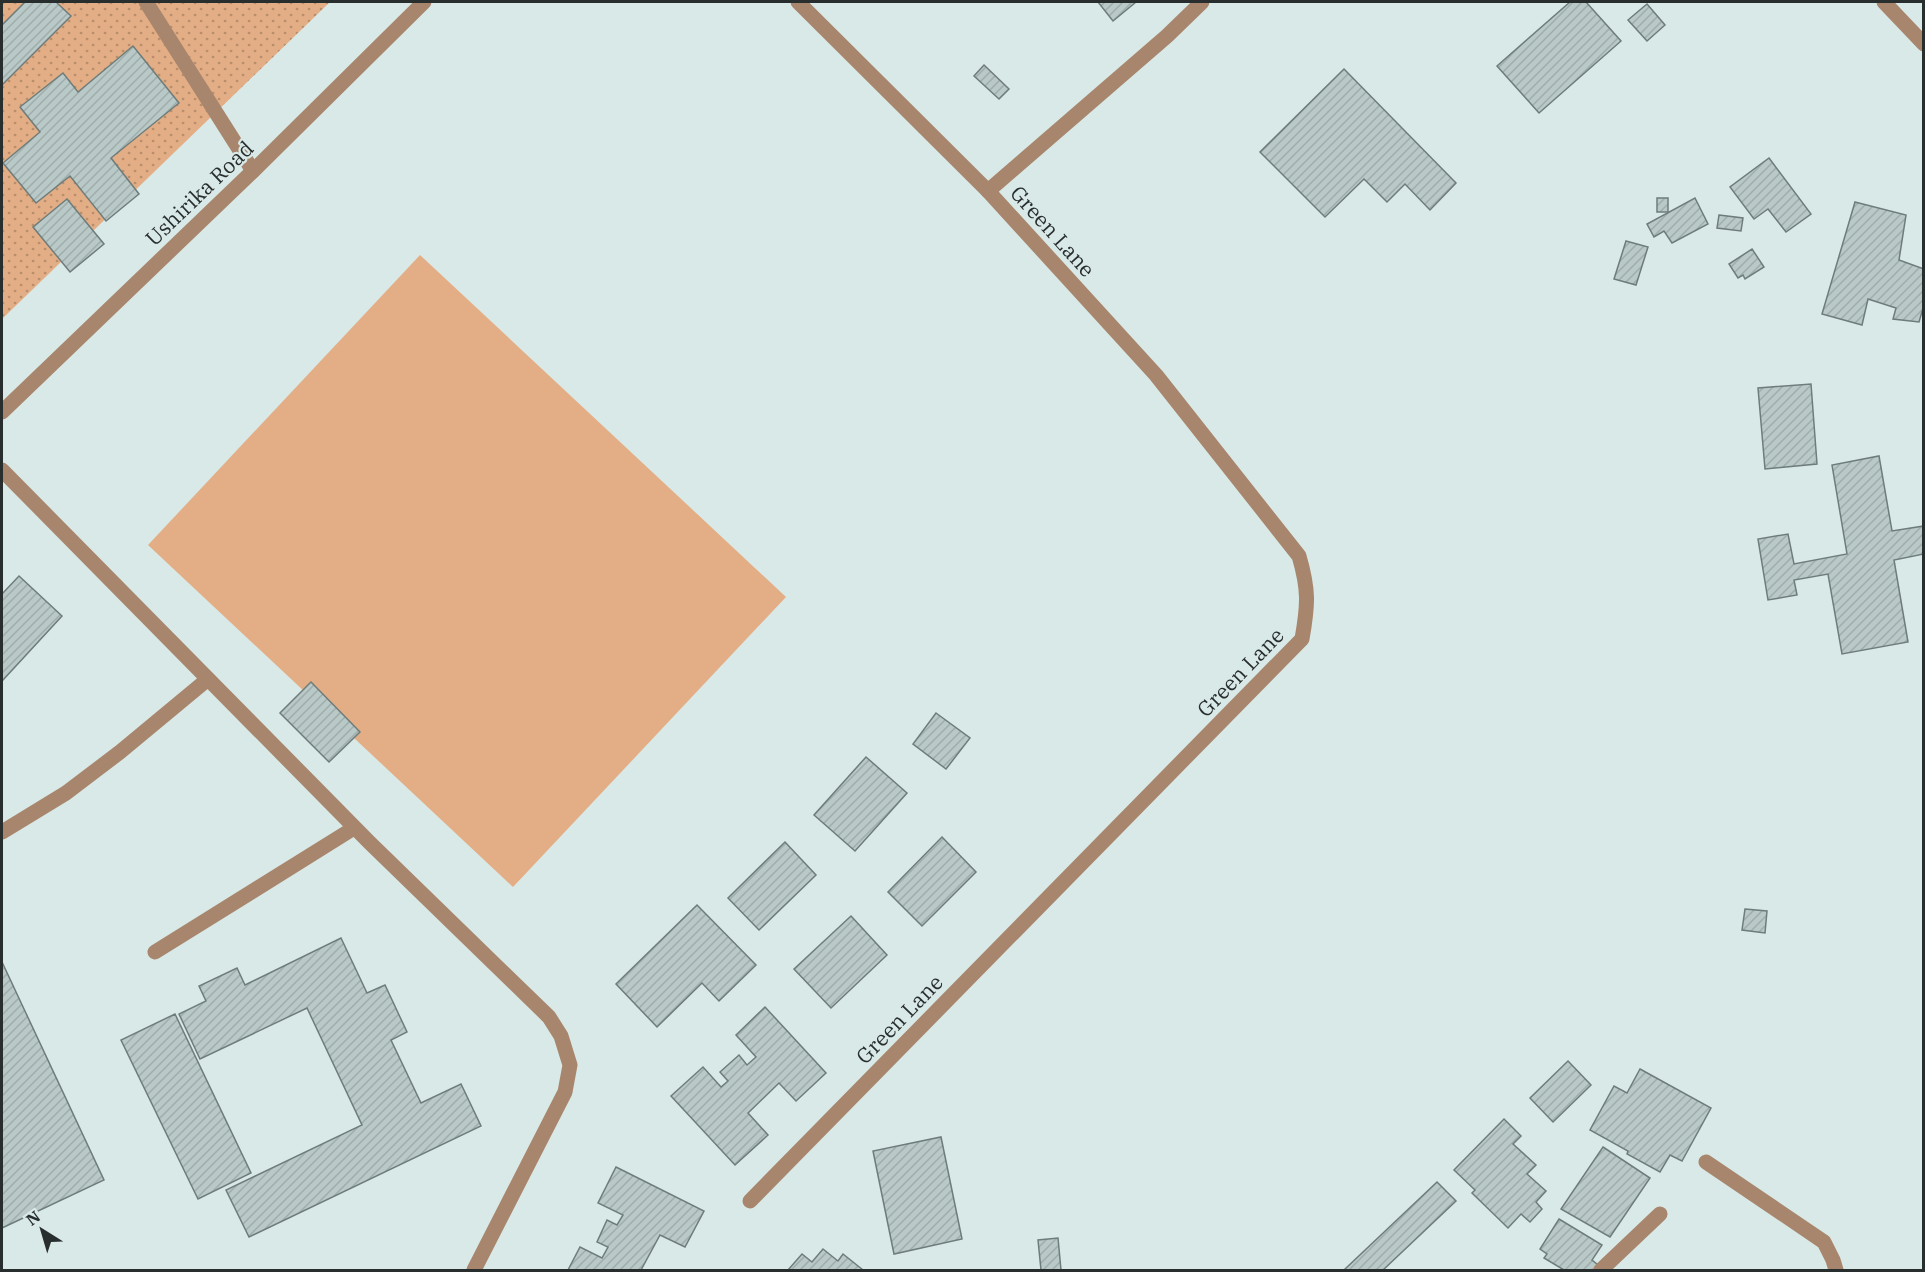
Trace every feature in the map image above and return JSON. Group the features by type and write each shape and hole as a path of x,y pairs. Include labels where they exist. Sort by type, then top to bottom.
{"street":[{"path":"146,2 253,171"},
{"name":"Ushirika Road","path":"2,412 253,171 424,2"},
{"name":"Green Lane","path":"750,1201 1302,639 1308,608 1307,583 1299,556 1156,375 988,191 798,2"},
{"path":"988,191 1167,36 1202,2"},
{"path":"1884,2 1923,44"},
{"path":"2,470 354,828 549,1017 561,1036 570,1065 565,1092 474,1270"},
{"path":"2,832 66,793 120,752 208,679"},
{"path":"155,952 354,828"},
{"path":"1706,1162 1824,1242 1836,1270"},
{"path":"1601,1270 1660,1214"}],"shaded area":[{"path":"2,2 330,2 2,319"},
{"path":"420,255 786,597 513,887 148,545"}],"building":[{"path":"25,2 56,2 71,16 2,85 2,25"},
{"path":"1098,2 1136,2 1113,21"},
{"path":"1570,2 1586,2 1621,41 1539,113 1497,66"},
{"path":"1647,4 1665,25 1647,41 1628,20"},
{"path":"133,46 179,103 111,158 139,194 106,221 70,176 36,203 3,163 40,132 20,107 63,73 78,92"},
{"path":"984,65 1009,89 999,99 974,76"},
{"path":"1344,69 1456,183 1430,210 1405,184 1387,202 1364,179 1325,217 1260,152"},
{"path":"1769,158 1811,214 1786,232 1768,209 1754,219 1730,187"},
{"path":"1657,198 1668,198 1668,212 1657,212"},
{"path":"1695,198 1708,224 1672,243 1664,231 1654,237 1647,224"},
{"path":"67,199 104,244 70,272 33,227"},
{"path":"1855,202 1906,215 1899,260 1924,269 1924,305 1919,322 1893,319 1896,308 1868,299 1862,325 1822,314"},
{"path":"1719,215 1743,218 1741,231 1717,228"},
{"path":"1626,241 1648,247 1636,285 1614,279"},
{"path":"1752,249 1764,267 1745,279 1743,275 1738,278 1729,264"},
{"path":"1811,384 1817,464 1765,469 1758,388"},
{"path":"1879,456 1892,531 1924,526 1924,554 1894,560 1908,642 1842,654 1828,574 1794,580 1797,595 1768,600 1758,539 1788,534 1794,564 1847,554 1832,465"},
{"path":"19,576 62,616 2,681 2,594"},
{"path":"311,682 360,732 329,762 280,713"},
{"path":"936,713 970,738 946,769 913,744"},
{"path":"866,757 907,793 855,851 814,815"},
{"path":"942,837 976,872 922,926 888,892"},
{"path":"785,842 816,875 759,930 728,898"},
{"path":"697,905 756,965 719,1001 702,983 657,1027 616,984"},
{"path":"1745,909 1767,911 1765,933 1742,930"},
{"path":"851,916 887,955 831,1008 794,969"},
{"path":"341,938 367,993 385,985 407,1032 391,1040 421,1103 461,1084 481,1126 249,1237 226,1190 362,1125 307,1008 200,1059 179,1014 206,1001 199,986 237,968 245,985"},
{"path":"2,962 104,1180 2,1228"},
{"path":"765,1007 826,1073 796,1101 779,1083 748,1113 768,1135 735,1165 671,1096 703,1067 721,1087 728,1081 720,1072 739,1055 747,1065 756,1057 736,1035"},
{"path":"175,1014 251,1173 198,1199 121,1040"},
{"path":"1568,1061 1591,1085 1553,1122 1530,1098"},
{"path":"1640,1069 1711,1108 1682,1161 1670,1155 1660,1172 1590,1130 1614,1086 1627,1093"},
{"path":"1504,1119 1521,1136 1513,1144 1536,1165 1527,1174 1546,1191 1536,1202 1542,1209 1530,1222 1521,1214 1508,1228 1472,1193 1475,1190 1454,1170"},
{"path":"941,1137 962,1239 894,1254 873,1151"},
{"path":"1603,1147 1650,1178 1610,1237 1561,1209"},
{"path":"616,1167 704,1211 685,1247 660,1235 641,1270 568,1270 580,1247 602,1258 608,1247 597,1242 607,1220 617,1225 623,1215 598,1203"},
{"path":"1437,1182 1456,1201 1383,1270 1344,1270"},
{"path":"1559,1219 1602,1245 1592,1260 1598,1265 1595,1270 1564,1270 1544,1258 1547,1254 1540,1249"},
{"path":"1058,1238 1061,1270 1041,1270 1038,1240"},
{"path":"823,1249 838,1261 843,1254 863,1270 788,1270 802,1254 812,1262"}]}
